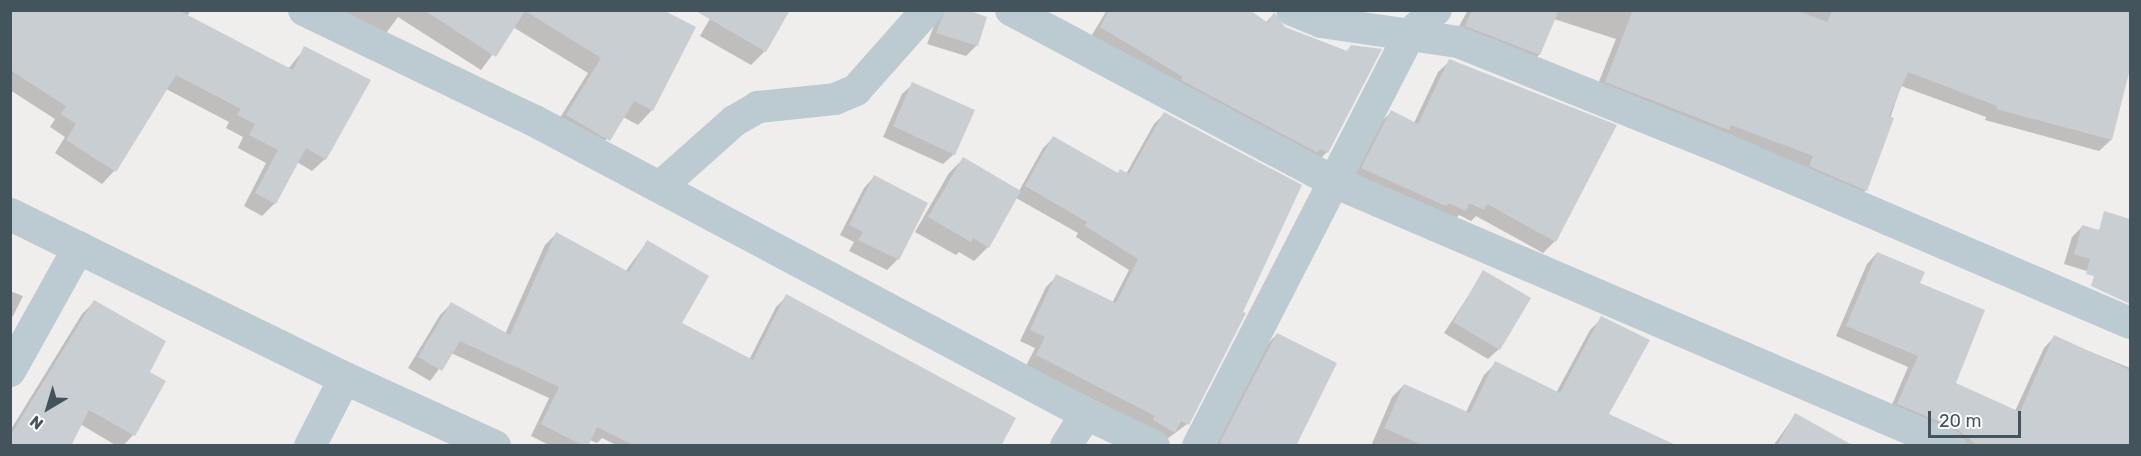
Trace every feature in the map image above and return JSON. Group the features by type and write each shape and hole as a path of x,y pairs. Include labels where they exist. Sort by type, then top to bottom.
{"street":[{"path":"304,10 533,120 1086,414 1154,446"},
{"path":"660,187 734,121 758,107 835,99 856,90 927,10"},
{"path":"1011,10 1334,182 1950,446"},
{"path":"1292,10 1321,22 1458,42 1724,149 2130,323"},
{"path":"1198,446 1410,34 1436,10"},
{"path":"10,214 345,378 494,446"},
{"path":"10,371 79,247"},
{"path":"310,446 345,378"},
{"path":"1066,446 1086,414"}],"building":[{"path":"10,10 178,10 293,70 304,46 371,80 326,160 306,148 276,204 255,193 278,150 249,135 255,124 237,115 241,109 176,75 116,172 66,140 76,124 61,114 66,106 10,70"},
{"path":"424,10 663,10 696,27 653,111 634,101 610,141 566,115 601,58 525,11 496,57"},
{"path":"694,10 790,10 766,52"},
{"path":"945,10 968,10 987,17 978,46 936,33"},
{"path":"1109,10 1250,10 1268,23 1274,12 1285,27 1347,51 1351,45 1382,49 1328,153 1320,149 1318,153 1181,80 1183,77 1100,27"},
{"path":"1472,10 1559,10 1540,55 1465,26"},
{"path":"1633,10 1796,10 1827,22 1833,10 2130,10 2130,69 2112,140 1996,109 1997,106 1908,72 1889,116 1894,118 1867,191 1809,166 1813,156 1731,125 1729,130 1605,82"},
{"path":"1449,59 1617,125 1556,242 1487,204 1484,210 1469,203 1466,211 1449,203 1446,206 1361,168 1391,110 1418,124"},
{"path":"912,82 975,110 955,155 893,126"},
{"path":"1164,112 1302,185 1243,312 1246,313 1189,425 1181,421 1175,433 1153,420 1155,416 1036,355 1045,337 1030,330 1056,274 1116,303 1138,259 1085,226 1087,222 1025,186 1053,136 1118,173 1120,169 1129,174"},
{"path":"963,157 1021,191 989,248 973,238 971,242 928,217"},
{"path":"874,175 928,203 899,260 858,240 863,232 849,225"},
{"path":"2104,211 2130,219 2130,304 2091,286 2094,276 2086,274 2090,259 2074,254 2082,225 2099,230"},
{"path":"556,232 629,272 647,240 709,276 682,323 753,360 786,294 1016,418 1001,446 635,446 597,427 588,446 584,446 541,424 559,387 460,341 442,371 418,357 451,302 510,335"},
{"path":"1877,252 1925,272 1920,283 1985,310 1956,383 2020,412 2054,335 2130,370 2130,446 1978,446 1957,429 1897,404 1918,356 1846,326"},
{"path":"1483,270 1531,298 1500,350 1453,322"},
{"path":"94,300 166,341 150,372 166,381 135,436 89,410 71,446 10,446 10,436"},
{"path":"1601,316 1650,340 1609,414 1678,446 1424,446 1384,428 1404,384 1470,413 1495,361 1560,393"},
{"path":"1277,333 1337,363 1296,446 1226,446 1220,442"},
{"path":"1795,413 1854,446 1777,446"}]}
